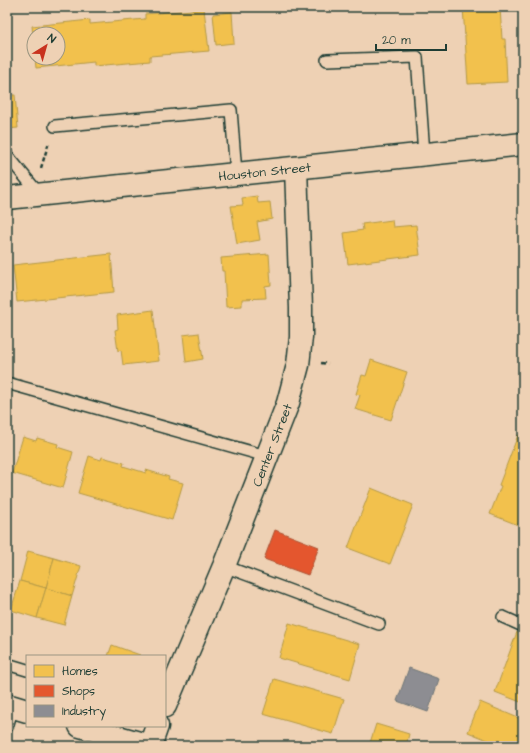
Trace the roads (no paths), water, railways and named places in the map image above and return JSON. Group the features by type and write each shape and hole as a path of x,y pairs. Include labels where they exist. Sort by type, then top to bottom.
{"street":[{"name":"Houston Street","path":"7,198 523,144"},
{"name":"Center Street","path":"166,704 224,566 288,403 298,365 301,337 301,308 296,168"},
{"path":"84,727 150,746 157,727"}],"lane":[{"path":"327,60 417,57 424,154"},
{"path":"55,126 231,110 236,173"},
{"path":"7,155 39,194"},
{"path":"7,383 266,456"},
{"path":"224,566 380,624"},
{"path":"503,618 523,626"},
{"path":"7,664 26,670"}]}
